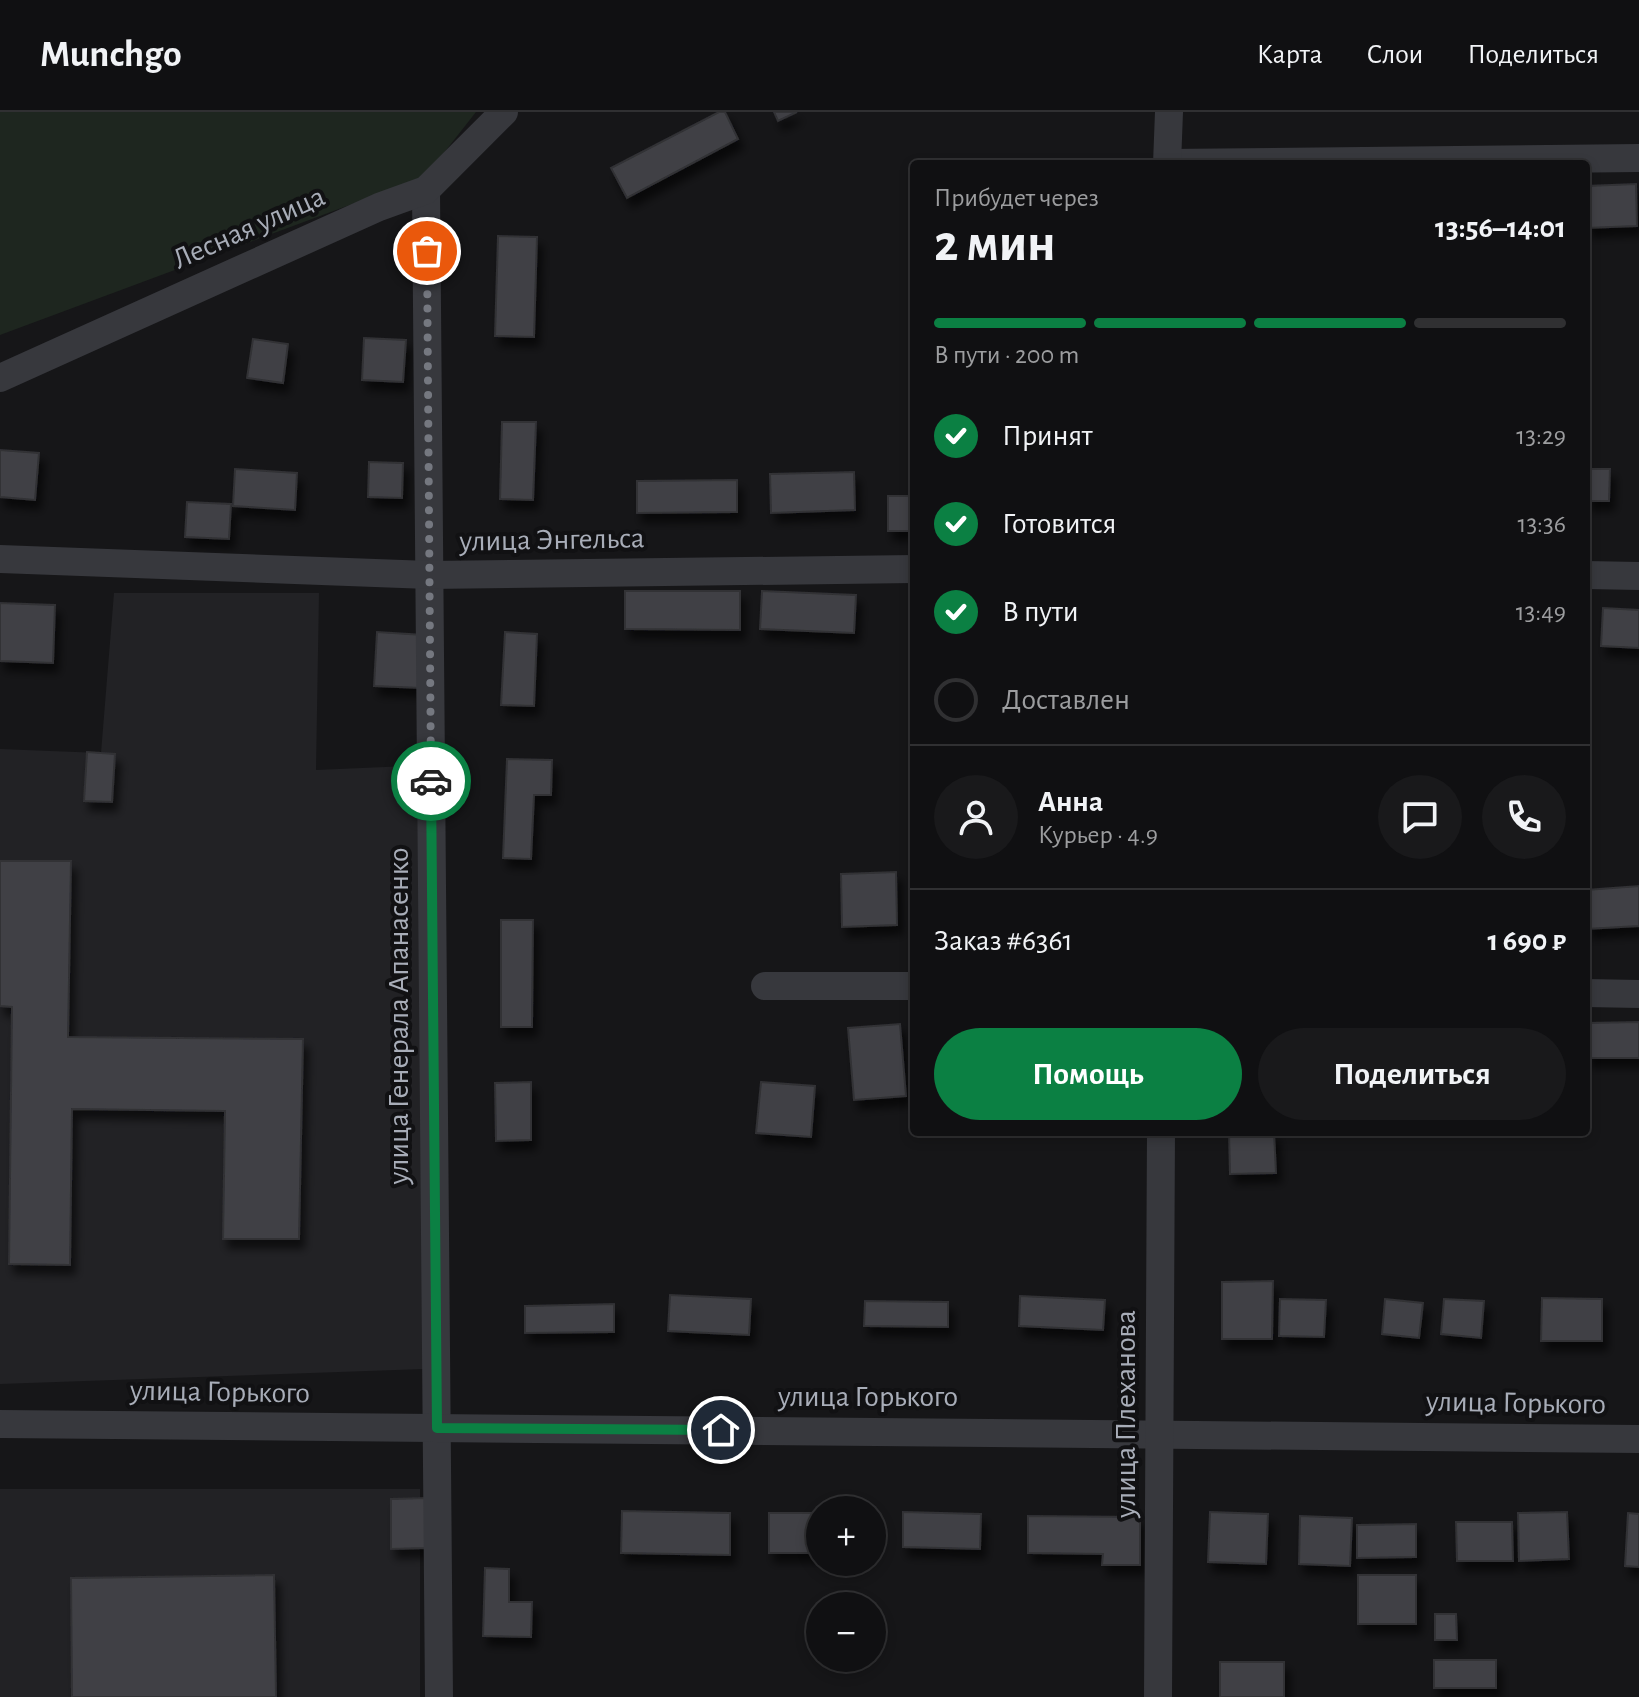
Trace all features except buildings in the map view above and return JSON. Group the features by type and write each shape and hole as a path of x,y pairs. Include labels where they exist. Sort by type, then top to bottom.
{"street":[{"name":"Лесная улица","path":"0,378 364,213 426,190 504,112"},
{"path":"1167,160 1169,112"},
{"path":"1450,160 1639,158"},
{"name":"улица Генерала Апанасенко","path":"426,190 439,1697"},
{"name":"улица Энгельса","path":"0,559 429,575 910,569"},
{"path":"1590,575 1639,576"},
{"path":"765,986 910,986"},
{"path":"1590,993 1639,994"},
{"name":"улица Плеханова","path":"1158,1697 1161,1136"},
{"name":"улица Горького","path":"0,1424 1160,1432 1639,1439"}],"shaded area":[{"path":"0,112 476,112 425,177 0,335"},
{"path":"114,593 319,593 316,770 431,765 424,1369 0,1384 0,749 101,753"},
{"path":"0,1489 420,1489 420,1697 0,1697"}],"way so far":[{"path":"427,251 431,781"}],"route":[{"path":"431,781 437,1428 721,1430"}]}
